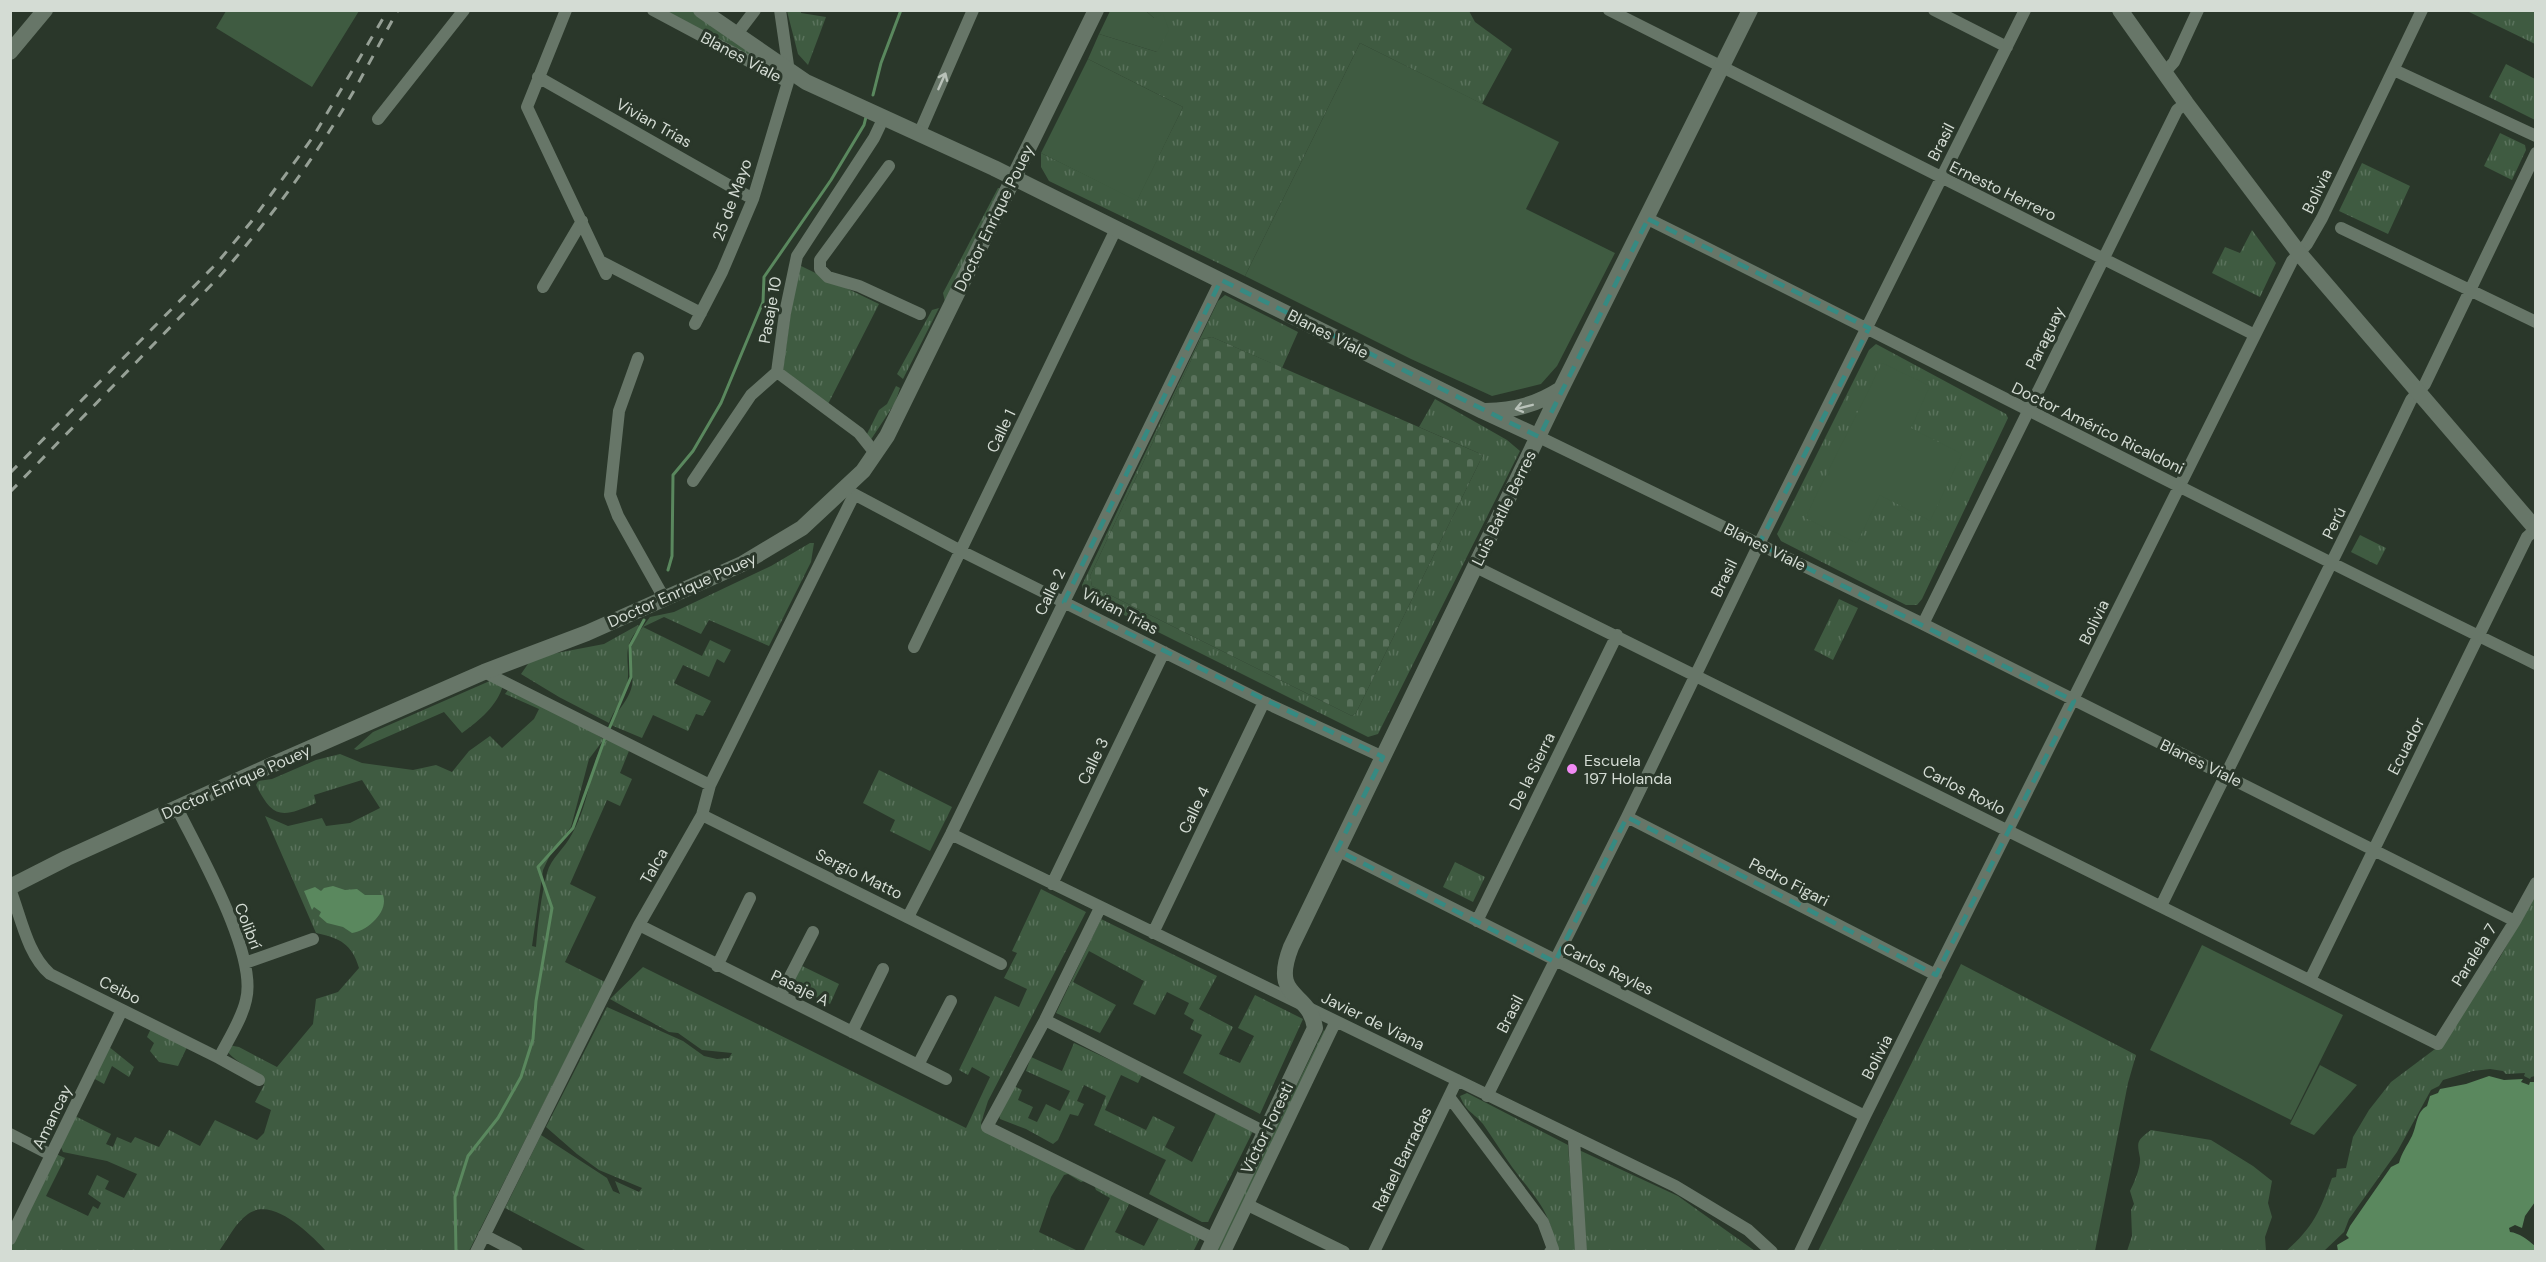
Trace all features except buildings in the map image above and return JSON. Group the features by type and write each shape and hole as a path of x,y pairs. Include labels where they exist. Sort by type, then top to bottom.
{"street":[{"path":"10,52 45,10"},
{"path":"378,119 464,10"},
{"path":"567,10 527,107 606,274"},
{"name":"Blanes Viale","path":"653,10 788,77 883,117 1014,177 1483,411 1923,624 2515,921"},
{"name":"Blanes Viale","path":"701,10 788,77"},
{"path":"736,35 755,10"},
{"name":"25 de Mayo","path":"600,261 698,318 722,272 753,199 788,77 780,10"},
{"path":"919,134 973,10"},
{"name":"Doctor Enrique Pouey","path":"10,888 67,858 484,672 587,633 742,564 776,546 850,492 892,426 1096,10"},
{"name":"Ernesto Herrero","path":"1608,10 2255,335"},
{"name":"Luis Batlle Berres","path":"1304,1006 1287,986 1284,970 1291,947 1561,389 1648,219 1750,10"},
{"path":"1934,10 2007,47"},
{"name":"Brasil","path":"1487,1096 2025,10"},
{"path":"2120,10 2186,103 2299,253 2535,529"},
{"path":"2164,73 2174,62 2198,10"},
{"name":"Bolivia","path":"1800,1251 1865,1116 2292,261 2322,218 2422,10"},
{"path":"2394,70 2535,136"},
{"name":"Vivian Trias","path":"538,77 753,199"},
{"name":"Paraguay","path":"1923,624 2102,258 2177,110 2186,103"},
{"name":"Pasaje 10","path":"777,372 785,313 797,256 874,138 883,117"},
{"name":"Perú","path":"2161,906 2332,564 2411,400 2425,384 2535,153"},
{"path":"889,166 820,260 820,269 828,277 859,286 920,314"},
{"name":"Doctor Américo Ricaldoni","path":"1648,219 1869,328 2028,412 2535,664"},
{"path":"543,287 582,220"},
{"path":"2341,228 2535,322"},
{"name":"Calle 1","path":"914,647 1116,229"},
{"name":"Calle 2","path":"908,917 951,834 1221,280"},
{"path":"638,358 619,411 610,495 618,516 664,598"},
{"path":"693,481 751,394 777,372 858,433 875,453"},
{"path":"1483,411 1523,408 1561,389"},
{"name":"Vivian Trias","path":"850,492 961,551 1264,702 1383,757"},
{"name":"Talca","path":"476,1251 639,925 702,815 710,785 850,492"},
{"name":"Ecuador","path":"2310,980 2527,537 2535,529"},
{"name":"Carlos Roxlo","path":"1476,567 1696,674 2438,1044"},
{"name":"De la Sierra","path":"1477,921 1617,635"},
{"name":"Calle 3","path":"1052,884 1164,652"},
{"path":"484,672 710,785"},
{"name":"Calle 4","path":"1153,933 1264,702"},
{"name":"Colibrí","path":"177,808 237,934 249,984 246,1001 219,1058"},
{"name":"Sergio Matto","path":"702,815 1001,964"},
{"name":"Pedro Figari","path":"1627,817 1936,975"},
{"name":"Javier de Viana","path":"951,834 1335,1023 1675,1186 1748,1230 1772,1251"},
{"name":"Carlos Reyles","path":"1337,850 1555,962 1865,1116"},
{"name":"Paralela 7","path":"2438,1044 2515,921 2535,883"},
{"name":"Ceibo","path":"10,888 39,964 50,974 259,1080"},
{"path":"717,966 750,898"},
{"path":"1100,908 1045,1020 987,1127 1216,1247"},
{"name":"Pasaje A","path":"639,925 946,1080"},
{"path":"780,996 813,932"},
{"path":"245,963 313,939"},
{"path":"852,1032 883,969"},
{"path":"918,1065 951,1001"},
{"name":"Víctor Foresti","path":"1216,1247 1265,1132 1315,1028 1311,1014 1304,1006"},
{"name":"Amancay","path":"10,1239 122,1010"},
{"path":"1045,1020 1265,1132"},
{"name":"Víctor Foresti","path":"1216,1247 1248,1205 1335,1023"},
{"name":"Rafael Barradas","path":"1374,1251 1457,1080"},
{"path":"1450,1098 1543,1222 1553,1249 1550,1251"},
{"path":"10,1134 51,1155"},
{"path":"1574,1139 1581,1251"},
{"path":"1248,1205 1344,1251"},
{"path":"484,1235 517,1251"}],"highlighted area":[{"path":"1648,219 1869,328 1759,544 2074,701 1936,975 1627,817 1555,962 1337,850 1383,757 1064,602 1221,280 1539,437"}],"green space":[{"path":"226,11 359,11 312,87 216,28"},
{"path":"658,11 694,11 778,70"},
{"path":"787,11 801,11 801,13 826,17 808,65 798,54"},
{"path":"1110,11 1146,11 1154,18 1163,14 1169,30 1157,52 1099,34"},
{"path":"1146,11 1469,11 1475,22 1512,49 1482,104 1360,43 1245,276 1049,181 1041,167 1041,153 1137,200 1183,107 1088,59 1099,34 1157,52 1154,18"},
{"path":"2467,11 2535,11 2535,44"},
{"path":"1360,43 1559,142 1526,209 1615,253 1557,366 1541,384 1492,396 1411,359 1245,276"},
{"path":"1088,59 1183,107 1137,201 1041,153"},
{"path":"2506,64 2535,79 2535,120 2489,97"},
{"path":"2500,133 2525,145 2526,150 2512,180 2484,166"},
{"path":"2362,163 2410,186 2388,234 2339,211"},
{"path":"1000,188 945,302 943,293"},
{"path":"2252,230 2276,263 2260,297 2212,273 2225,247 2240,253"},
{"path":"797,264 879,304 827,406 783,370"},
{"path":"1225,295 1298,332 1282,368 1212,337 1201,339 1090,576 1092,586 1352,716 1356,713 1483,455 1419,427 1435,399 1507,440 1520,451 1378,734 1368,737 1084,595 1082,585 1218,301"},
{"path":"939,308 903,379 897,374 932,310"},
{"path":"1212,337 1483,455 1356,713 1352,716 1092,586 1090,576 1201,339"},
{"path":"1876,344 2006,414 2008,418 1922,599 1917,605 1906,605 1781,541 1777,534 1869,350"},
{"path":"1882,363 1930,386 1911,428 1962,454 1930,521 1880,495 1857,543 1805,518"},
{"path":"896,386 900,388 895,403 870,441 866,436 879,410 887,404"},
{"path":"2360,535 2386,548 2377,565 2351,552"},
{"path":"814,543 811,562 769,646 709,620 701,634 664,617 643,627 650,617 674,612"},
{"path":"1839,599 1858,608 1833,660 1814,650"},
{"path":"638,625 640,627 633,635 628,650 626,689 609,723 521,674 530,661 536,657 604,644"},
{"path":"643,627 702,656 710,640 731,650 724,663 717,659 709,677 683,665 674,683 711,701 703,716 696,714 688,731 653,715 642,738 611,725 632,687 632,646"},
{"path":"492,680 503,685 497,699 481,718 462,733 444,712 357,750 354,749 373,732"},
{"path":"511,686 604,739 589,759 571,827 550,855 543,870 532,946 536,947 541,900 549,868 569,839 580,816 596,759 608,735 631,746 620,773 632,779 620,806 607,800 570,884 596,897 565,962 605,982 469,1251 326,1251 291,1220 269,1210 258,1210 248,1214 239,1222 219,1251 11,1252 10,1245 56,1154 65,1158 46,1196 88,1216 93,1206 98,1209 101,1203 88,1194 97,1175 109,1181 105,1189 124,1198 137,1174 107,1161 63,1152 60,1145 75,1116 111,1134 106,1144 113,1147 117,1137 131,1143 135,1137 159,1147 169,1130 200,1146 215,1120 257,1140 264,1133 271,1110 255,1102 264,1085 256,1074 234,1058 225,1048 228,1045 239,1047 277,1067 313,1024 316,999 338,992 359,968 353,953 344,943 316,933 265,816 288,826 322,818 326,826 350,823 380,808 362,780 314,795 316,803 304,808 287,813 280,812 273,810 262,796 256,785 258,781 272,779 316,760 340,754 362,763 413,770 436,765 452,772 469,751 490,736 502,748 534,719 539,709 505,694"},
{"path":"879,770 952,807 930,851 890,831 895,820 863,803"},
{"path":"1455,862 1485,877 1473,902 1443,887"},
{"path":"1041,889 1086,912 988,1101 981,1123 983,1129 1084,1181 1081,1182 1068,1174 1064,1175 1051,1197 1039,1232 1076,1250 1084,1250 1110,1198 1096,1190 1094,1185 1130,1202 1115,1232 1144,1246 1159,1218 1200,1238 1193,1252 589,1252 505,1208 541,1135 607,1178 613,1191 620,1194 615,1181 639,1192 642,1188 599,1170 546,1127 607,1007 683,1041 704,1056 717,1059 729,1058 732,1053 702,1050 678,1033 669,1032 610,999 643,967 966,1128 990,1077 972,1067 968,1075 959,1070 995,996 1019,1007 1027,989 1004,978 1017,953 1012,951"},
{"path":"2535,896 2535,1076 2530,1079 2524,1076 2525,1073 2506,1074 2503,1071 2490,1069 2473,1071 2443,1080 2439,1086 2431,1090 2397,1152 2349,1219 2344,1232 2324,1251 2285,1252 2309,1227 2324,1200 2332,1178 2336,1177 2337,1169 2346,1168 2353,1137 2369,1110 2391,1082 2439,1046 2499,959"},
{"path":"1101,919 1217,976 1199,1009 1233,1027 1219,1054 1240,1063 1254,1036 1238,1028 1255,995 1303,1019 1260,1114 1183,1073 1202,1035 1190,1029 1194,1020 1184,1014 1189,1003 1167,992 1155,1015 1133,1004 1144,981 1089,951 1073,982 1116,1005 1100,1033 1056,1013"},
{"path":"2202,945 2343,1015 2291,1120 2150,1050"},
{"path":"798,964 839,984 830,1004 789,984"},
{"path":"1961,964 2136,1055 2128,1083 2095,1251 1818,1251"},
{"path":"154,1022 190,1041 178,1066 159,1062 150,1051 154,1043 147,1037"},
{"path":"1324,1030 1326,1032 1220,1251 1214,1252"},
{"path":"1074,1043 1142,1075 1138,1083 1121,1075 1105,1110 1146,1130 1153,1116 1175,1127 1165,1147 1192,1162 1216,1113 1253,1131 1208,1222 1202,1222 1149,1194 1166,1160 1094,1125 1106,1096 1084,1085 1077,1101 1084,1104 1078,1116 1070,1114 1058,1140 1053,1144 1026,1129 1000,1119 999,1115 1014,1086 1022,1090 1018,1100 1033,1107 1028,1118 1037,1122 1046,1104 1060,1111 1070,1091 1026,1071 1031,1057 1062,1071"},
{"path":"108,1046 134,1067 129,1077 112,1066 104,1084 93,1078"},
{"path":"2320,1065 2357,1085 2314,1135 2290,1124"},
{"path":"1467,1093 1568,1145 1576,1251 1555,1251 1551,1226 1541,1206 1483,1124 1465,1105 1460,1096"},
{"path":"2151,1130 2211,1140 2253,1166 2272,1181 2268,1203 2272,1217 2265,1237 2266,1251 2127,1251 2132,1236 2131,1210 2134,1204 2130,1191 2139,1166 2139,1142"},
{"path":"1579,1150 1678,1196 1755,1251 1585,1251"}],"shaded area":[{"path":"333,886 345,890 357,889 365,895 383,895 383,908 380,914 370,925 352,933 343,927 327,923 319,916 321,912 314,907 312,910 304,891 315,887 321,891"},
{"path":"2489,1076 2504,1080 2523,1079 2521,1082 2529,1085 2530,1082 2535,1082 2535,1202 2525,1216 2522,1228 2515,1225 2509,1228 2510,1232 2523,1237 2535,1246 2535,1251 2338,1251 2337,1245 2349,1238 2346,1235 2350,1226 2391,1167 2399,1163 2414,1132 2419,1115 2427,1106 2430,1096 2438,1093 2440,1089 2466,1084"}],"waterway":[{"path":"873,95 881,63 901,10"},
{"path":"668,570 672,556 673,475 693,451 721,403 763,302 764,277 831,180 864,125 866,117"},
{"path":"609,729 631,677 630,646 644,620"},
{"path":"456,1252 455,1197 468,1156 498,1118 521,1077 533,1039 536,1001 552,908 538,867 573,828 605,738"}],"railway":[{"path":"10,473 217,263 251,222 313,137 388,10"},
{"path":"10,492 219,277 253,237 328,133 357,86 398,10"}],"place":[{"name":"Escuela 197 Holanda","path":"1572,769"}]}
